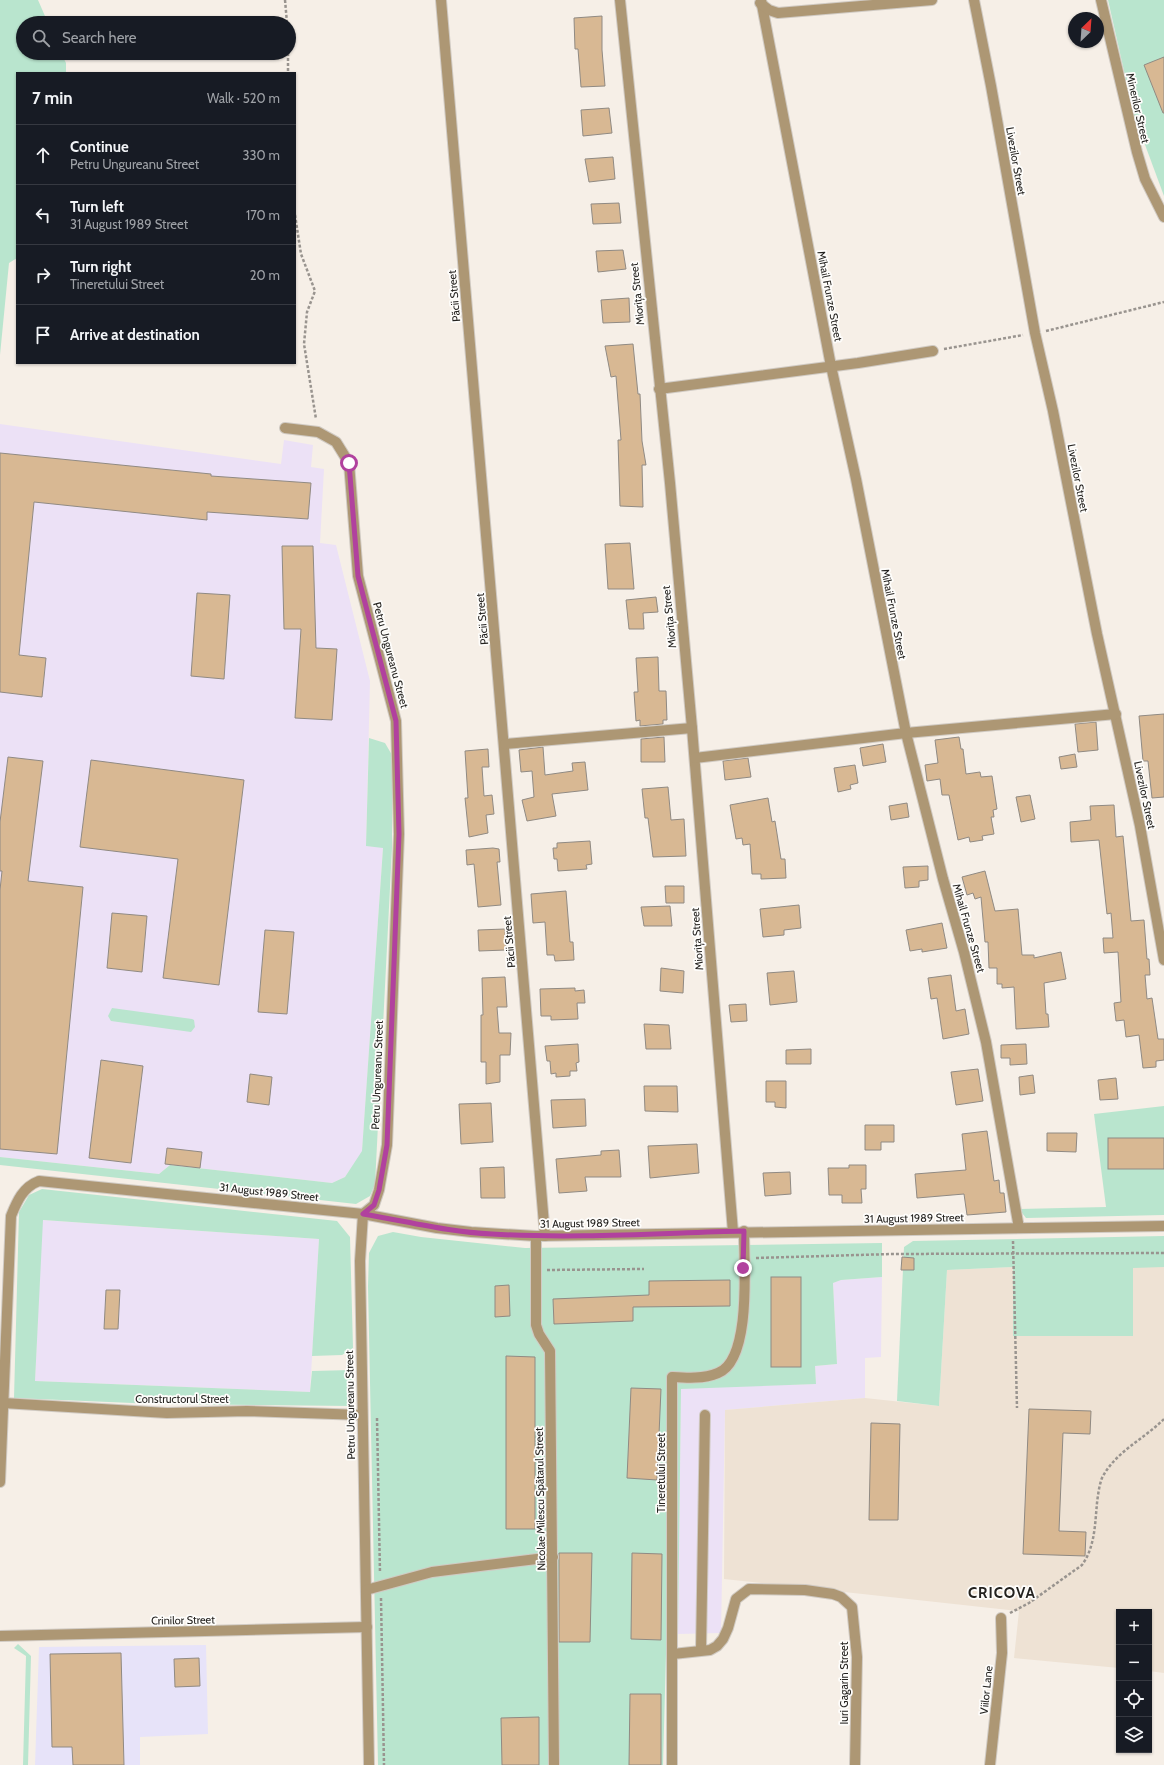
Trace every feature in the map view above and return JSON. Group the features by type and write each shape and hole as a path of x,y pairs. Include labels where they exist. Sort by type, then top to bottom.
{"street":[{"name":"Păcii Street","path":"441,0 504,744 540,1236"},
{"name":"Miorița Street","path":"620,0 670,484 692,728 733,1232"},
{"path":"760,2 769,10 778,13 932,0"},
{"name":"Livezilor Street","path":"974,0 991,86 1035,333 1053,411 1097,634 1140,826 1164,960"},
{"name":"Minerilor Street","path":"1101,0 1137,152 1145,178 1164,217"},
{"name":"Mihail Frunze Street","path":"760,2 831,366 856,479 906,732 943,879 968,966 986,1042 1016,1228"},
{"path":"659,389 933,351"},
{"name":"Petru Ungureanu Street","path":"285,428 318,432 336,442 349,463 358,576 396,721 399,834 387,1145 379,1190 374,1205 363,1214 360,1261 369,1765"},
{"path":"694,758 906,732 1116,714"},
{"path":"504,744 692,728"},
{"name":"31 August 1989 Street","path":"3,1403 11,1216 17,1201 23,1192 34,1183 45,1181 363,1214 464,1232 540,1236 744,1231 1164,1226"},
{"name":"Tineretului Street","path":"672,1765 672,1377 698,1378 719,1373 729,1365 738,1350 743,1325 744,1231"},
{"name":"Nicolae Milescu Spătarul Street","path":"540,1236 537,1270 536,1325 539,1334 550,1351 554,1765"},
{"path":"0,1482 3,1403"},
{"name":"Constructorul Street","path":"3,1403 168,1413 247,1411 362,1415"},
{"path":"701,1650 705,1415"},
{"path":"366,1590 432,1572 552,1557"},
{"name":"Iuri Gagarin Street","path":"673,1654 710,1650 717,1646 723,1639 736,1599 749,1590 763,1588 833,1594 852,1607 857,1657 855,1765"},
{"name":"Viilor Lane","path":"990,1765 1002,1653 1001,1618"},
{"name":"Crinilor Street","path":"0,1636 367,1627"}],"path":[{"path":"285,0 286,16"},
{"path":"288,60 288,72"},
{"path":"296,222 301,254 315,291 307,312 304,344 318,432"},
{"path":"933,351 1035,333 1164,302"},
{"path":"1016,1228 1014,1254 1017,1408"},
{"path":"744,1258 1164,1253"},
{"path":"537,1270 644,1269"},
{"path":"377,1412 384,1765"},
{"path":"1001,1618 1029,1602 1082,1565 1088,1557 1095,1529 1102,1479 1112,1464 1126,1449 1164,1419"}],"shaded area":[{"path":"0,424 281,464 284,440 313,445 311,467 324,469 320,543 336,545 370,681 366,846 383,847 362,1152 345,1177 332,1183 170,1165 159,1174 0,1157"},
{"path":"42,1220 319,1239 310,1392 35,1381"},
{"path":"1013,1267 1164,1267 1164,1673 1152,1671 1152,1609 1116,1609 1116,1668 1014,1658 1019,1611 724,1579 725,1410 865,1398 939,1406 947,1270"},
{"path":"882,1277 881,1357 865,1358 865,1398 725,1410 721,1633 678,1634 681,1388 816,1384 815,1366 837,1364 833,1283 841,1280"},
{"path":"206,1645 208,1734 140,1737 140,1765 35,1765 39,1647"}],"green space":[{"path":"0,0 38,0 45,16 16,16 16,60 64,60 66,72 16,72 16,259 9,263 0,355"},
{"path":"1108,0 1164,0 1164,196 1134,115"},
{"path":"369,738 385,743 392,755 392,848 375,1184 370,1196 356,1204 0,1165 0,1157 159,1174 170,1165 332,1183 345,1177 362,1151 383,848 366,846"},
{"path":"112,1008 192,1019 194,1020 195,1027 191,1032 111,1021 108,1016"},
{"path":"1164,1106 1164,1215 1026,1218 1019,1209 1106,1207 1094,1114"},
{"path":"42,1189 337,1221 350,1237 353,1348 342,1355 312,1356 319,1239 43,1220 35,1381 310,1392 312,1371 352,1370 352,1406 156,1404 14,1398 19,1212 29,1195"},
{"path":"393,1232 421,1237 525,1248 882,1243 882,1277 841,1280 833,1283 837,1364 815,1366 816,1384 681,1389 678,1634 666,1654 663,1765 378,1765 368,1286 369,1253 378,1236"},
{"path":"1164,1236 1164,1267 1133,1268 1133,1336 1013,1336 1013,1267 947,1270 939,1406 897,1401 904,1247 913,1241"},
{"path":"18,1644 31,1656 28,1765 23,1765 26,1656 14,1648"}],"building":[{"path":"602,16 602,50 605,86 581,87 578,49 575,49 574,18"},
{"path":"1164,57 1164,113 1163,113 1144,65"},
{"path":"609,108 612,133 583,136 581,110"},
{"path":"613,157 615,179 589,182 585,159"},
{"path":"619,203 621,223 593,224 591,204"},
{"path":"623,250 626,269 598,272 596,251"},
{"path":"629,298 630,322 603,323 601,300"},
{"path":"633,344 638,394 640,394 642,441 646,465 642,465 643,507 620,506 618,440 621,440 616,376 611,377 605,346"},
{"path":"0,453 211,474 211,476 311,483 308,519 207,512 207,520 34,502 19,655 46,658 42,697 0,692"},
{"path":"630,543 634,589 608,589 605,544"},
{"path":"282,546 313,546 316,648 337,649 332,720 295,718 301,629 284,629"},
{"path":"197,593 230,595 224,679 191,676"},
{"path":"656,597 658,612 643,613 644,629 629,629 626,600"},
{"path":"658,657 659,691 666,691 667,720 663,720 663,724 640,726 640,720 636,721 634,692 638,692 636,658"},
{"path":"1164,714 1164,797 1152,798 1148,761 1143,761 1139,716"},
{"path":"1096,722 1098,750 1078,752 1075,724"},
{"path":"664,737 665,762 641,762 641,739"},
{"path":"959,737 961,749 963,749 966,774 980,772 981,777 992,776 997,809 993,810 994,817 991,817 994,834 982,836 983,840 970,842 969,837 958,840 949,795 942,795 940,779 927,781 925,765 938,763 935,740"},
{"path":"883,744 886,762 863,766 860,748"},
{"path":"543,747 545,775 573,771 572,763 585,762 588,790 552,794 556,816 527,821 522,800 534,797 532,771 521,772 519,750"},
{"path":"488,749 489,767 482,767 484,796 492,795 494,814 486,815 488,833 469,837 465,798 468,798 465,751"},
{"path":"1075,754 1077,767 1061,769 1059,757"},
{"path":"8,757 43,761 28,881 83,887 57,1154 0,1149 0,890 2,871 0,871 0,822"},
{"path":"748,758 751,777 725,780 723,761"},
{"path":"91,760 244,780 219,985 163,978 178,859 80,847"},
{"path":"855,765 858,783 850,785 851,789 838,792 834,768"},
{"path":"668,787 671,820 684,819 686,856 653,857 648,818 645,818 642,789"},
{"path":"1030,795 1035,819 1021,822 1016,797"},
{"path":"768,798 772,822 775,821 781,859 785,859 786,878 761,879 761,874 752,874 750,844 743,845 742,838 736,839 730,805"},
{"path":"907,803 909,817 891,820 889,806"},
{"path":"1114,805 1116,837 1123,836 1131,921 1144,920 1147,959 1149,959 1150,975 1145,975 1147,999 1152,998 1158,1039 1164,1039 1164,1060 1156,1061 1156,1067 1143,1068 1139,1035 1126,1037 1124,1020 1116,1021 1114,1003 1121,1002 1118,952 1104,953 1103,938 1113,938 1111,913 1107,914 1099,840 1071,842 1070,822 1091,820 1090,806"},
{"path":"590,841 592,864 586,865 587,869 558,871 557,859 554,859 553,848 557,848 557,843"},
{"path":"499,849 500,862 497,862 501,905 478,907 474,864 467,865 466,850"},
{"path":"928,866 928,880 919,881 919,887 905,888 903,867"},
{"path":"985,871 995,911 1018,909 1022,955 1034,955 1034,958 1061,952 1066,979 1044,983 1046,1014 1048,1014 1049,1027 1016,1029 1014,987 1002,988 1002,984 997,984 997,968 989,968 988,942 985,942 981,897 975,899 973,893 967,895 962,877"},
{"path":"665,886 684,886 684,903 666,903"},
{"path":"566,891 570,942 573,942 574,960 555,961 554,955 547,955 545,922 533,923 531,894"},
{"path":"799,905 801,928 784,930 784,935 763,937 760,909"},
{"path":"670,906 672,926 644,926 641,907"},
{"path":"112,913 147,916 142,972 107,968"},
{"path":"942,923 947,948 922,952 922,949 910,951 906,930"},
{"path":"505,929 506,950 479,951 478,930"},
{"path":"265,930 294,932 287,1014 258,1012"},
{"path":"661,968 684,971 683,993 660,991"},
{"path":"794,971 797,1002 770,1005 767,973"},
{"path":"951,975 956,1011 965,1009 969,1034 943,1039 937,998 931,999 928,978"},
{"path":"505,977 507,1007 497,1007 499,1033 511,1033 510,1055 500,1055 500,1082 486,1084 486,1062 481,1062 481,1015 483,1015 482,978"},
{"path":"575,988 575,991 584,990 585,1003 577,1003 578,1019 551,1020 551,1016 541,1016 540,989"},
{"path":"746,1004 747,1021 731,1022 729,1005"},
{"path":"644,1024 669,1025 671,1049 646,1049"},
{"path":"578,1044 579,1062 576,1063 577,1071 570,1071 570,1076 556,1077 556,1073 551,1074 550,1061 547,1061 545,1046"},
{"path":"1026,1044 1027,1064 1010,1065 1010,1058 1001,1058 1001,1045"},
{"path":"811,1049 811,1064 786,1064 786,1050"},
{"path":"101,1060 143,1066 131,1163 89,1158"},
{"path":"978,1069 983,1101 956,1105 951,1072"},
{"path":"250,1074 272,1077 269,1105 247,1102"},
{"path":"1033,1075 1035,1093 1020,1095 1019,1077"},
{"path":"1116,1078 1118,1099 1100,1100 1098,1080"},
{"path":"766,1081 786,1081 786,1108 775,1107 775,1102 766,1102"},
{"path":"644,1086 677,1086 678,1112 645,1111"},
{"path":"585,1099 586,1126 553,1128 551,1100"},
{"path":"491,1103 493,1142 461,1144 459,1104"},
{"path":"865,1125 894,1125 894,1142 881,1142 881,1150 865,1150"},
{"path":"987,1131 994,1181 999,1180 1000,1193 1004,1193 1006,1212 967,1215 964,1194 917,1198 915,1174 966,1170 962,1134"},
{"path":"1047,1133 1077,1133 1076,1152 1047,1151"},
{"path":"1108,1138 1164,1138 1164,1169 1108,1169"},
{"path":"697,1144 699,1173 650,1178 648,1146"},
{"path":"167,1148 202,1152 200,1168 165,1164"},
{"path":"619,1150 621,1177 585,1177 587,1191 559,1193 556,1159 601,1155 601,1151"},
{"path":"849,1165 866,1165 866,1189 861,1189 862,1203 842,1203 842,1195 829,1195 828,1168 849,1168"},
{"path":"504,1167 505,1198 481,1198 480,1168"},
{"path":"790,1172 791,1194 765,1196 763,1173"},
{"path":"902,1257 914,1258 914,1270 901,1270"},
{"path":"771,1277 801,1277 801,1367 771,1367"},
{"path":"730,1280 730,1306 633,1307 633,1321 554,1324 553,1299 649,1295 649,1281"},
{"path":"509,1285 510,1316 495,1317 495,1286"},
{"path":"106,1290 120,1290 118,1329 104,1329"},
{"path":"506,1356 535,1357 535,1529 506,1529"},
{"path":"631,1388 661,1389 657,1480 627,1478"},
{"path":"1029,1409 1091,1411 1090,1434 1063,1433 1059,1531 1086,1532 1085,1556 1023,1554"},
{"path":"871,1423 900,1424 898,1520 869,1520"},
{"path":"559,1553 592,1553 590,1642 559,1642"},
{"path":"632,1553 662,1554 661,1640 631,1639"},
{"path":"121,1653 124,1765 73,1765 72,1747 52,1747 50,1654"},
{"path":"199,1658 200,1686 175,1687 174,1659"},
{"path":"630,1694 661,1694 661,1765 629,1765"},
{"path":"539,1717 539,1765 502,1765 501,1718"}],"district":[{"name":"CRICOVA","path":"1002,1593"}],"route":[{"path":"349,463 358,576 396,721 399,834 387,1145 379,1190 374,1205 363,1214 437,1228 492,1234 536,1236 744,1231 743,1268"}]}
